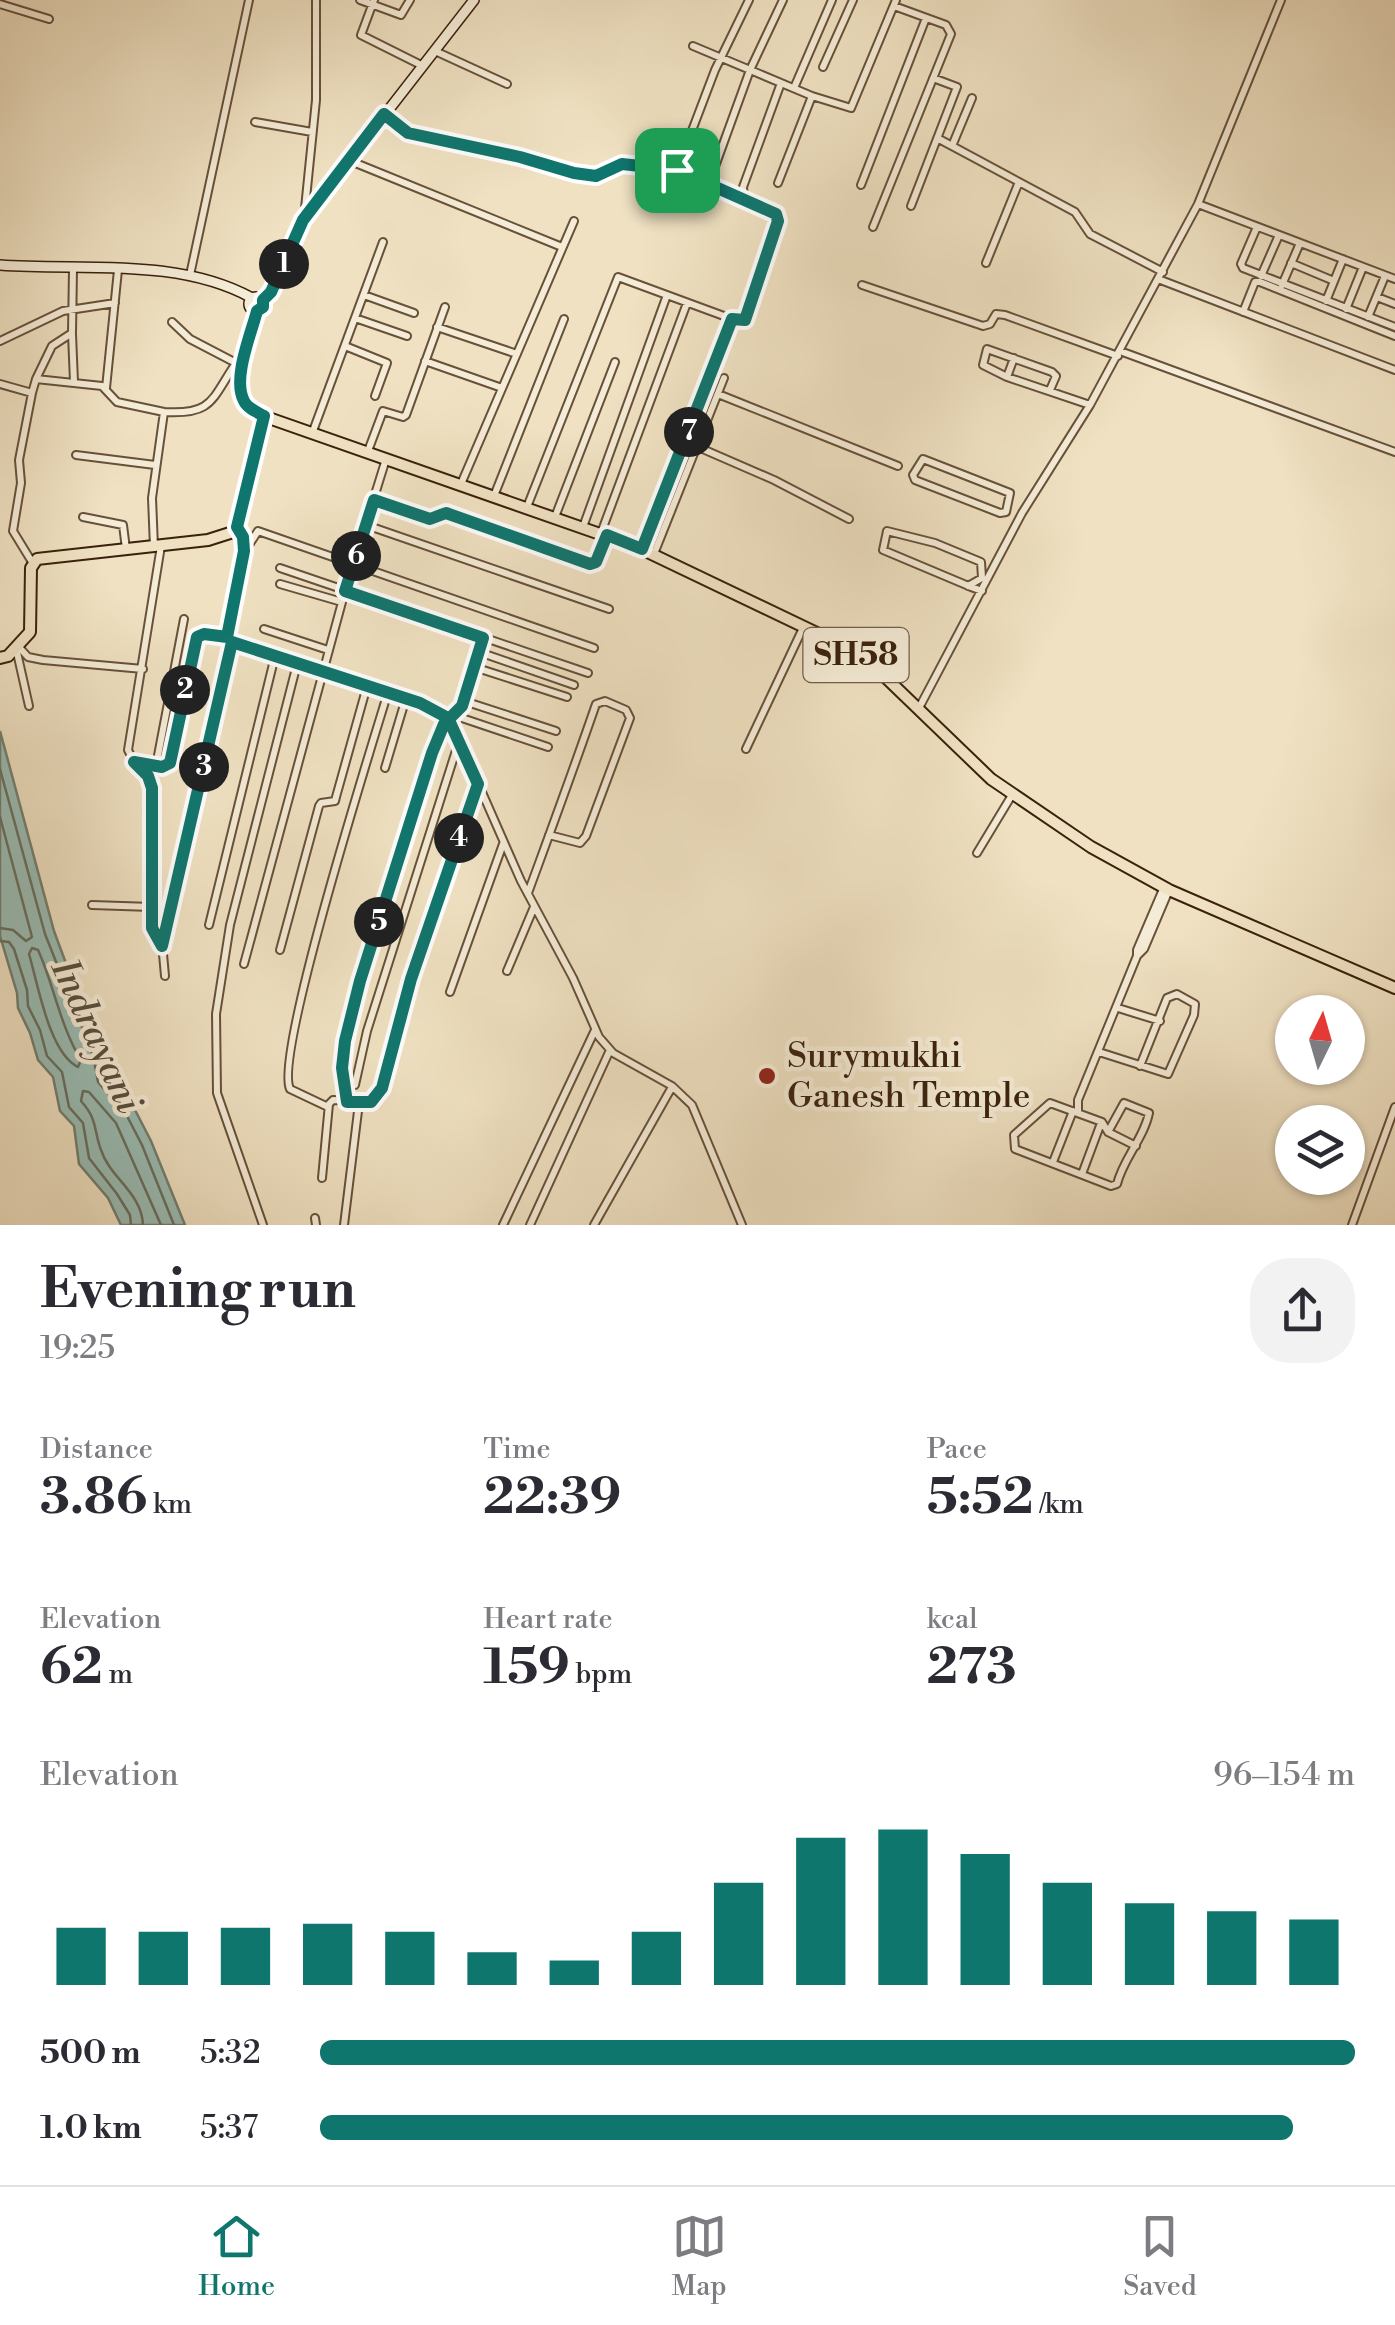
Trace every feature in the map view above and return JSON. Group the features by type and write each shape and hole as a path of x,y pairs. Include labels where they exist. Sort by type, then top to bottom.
{"main road":[{"path":"258,299 271,292 303,220 474,0"},
{"path":"0,265 190,275 228,284 258,299 263,307 257,311 240,361 244,402 264,416 237,527 208,540 42,556 32,562 30,632 11,648 8,656 0,658"},
{"name":"SH58","path":"264,416 604,534 804,627 882,673 976,766 1077,838 1166,889 1395,988"}],"street":[{"path":"190,275 249,0"},
{"path":"303,220 318,64 316,0"},
{"path":"360,0 401,15 410,0"},
{"path":"677,170 721,58 750,0"},
{"path":"708,183 750,70 783,0"},
{"path":"794,88 832,0"},
{"path":"823,66 853,0"},
{"path":"918,709 1024,510 1090,405 1198,204 1281,0"},
{"path":"373,2 362,36 423,66"},
{"path":"694,46 812,96 851,108 895,3 950,28 873,228"},
{"path":"0,4 49,19"},
{"path":"861,184 926,18"},
{"path":"435,50 508,84"},
{"path":"912,206 957,87 933,78"},
{"path":"744,198 743,187 781,83"},
{"path":"778,183 812,96"},
{"path":"952,146 972,98"},
{"path":"384,114 408,133 574,173 596,176 622,164 677,170 776,214 778,221 745,320 687,303 622,276 616,280 526,507"},
{"path":"255,122 312,132"},
{"path":"939,139 1075,212 1090,234 1160,275 1243,312 1395,370"},
{"path":"348,160 562,246"},
{"path":"986,262 1019,182"},
{"path":"1198,204 1395,279"},
{"path":"462,484 574,221"},
{"path":"1257,227 1240,264 1242,268 1395,327"},
{"path":"1260,276 1279,235"},
{"path":"313,432 383,242"},
{"path":"1282,285 1300,243"},
{"path":"1326,301 1342,259"},
{"path":"1291,264 1334,281"},
{"path":"1346,309 1364,267"},
{"path":"73,269 74,382"},
{"path":"106,389 118,270"},
{"path":"1368,318 1385,276"},
{"path":"1243,312 1255,282 1260,282 1395,336"},
{"path":"862,285 983,326 990,324 996,314 1005,315 1395,452"},
{"path":"583,526 667,294"},
{"path":"364,296 414,314"},
{"path":"1376,297 1395,304"},
{"path":"0,341 45,317 73,308 115,303"},
{"path":"374,500 430,519 446,513 590,564 596,562 687,303"},
{"path":"368,451 383,411 403,417 406,414 445,307"},
{"path":"355,318 407,336"},
{"path":"648,552 732,319"},
{"path":"494,496 564,320"},
{"path":"36,379 106,389 117,402 164,412 191,414 203,409 240,361 190,339 172,322"},
{"path":"438,328 516,354"},
{"path":"32,562 14,531 22,483 19,460 36,379 52,346 72,332"},
{"path":"345,346 387,363 375,396"},
{"path":"1050,390 1055,374 988,349 982,362 1007,377 1090,405"},
{"path":"1007,377 1014,358"},
{"path":"426,361 502,388"},
{"path":"555,517 615,362"},
{"path":"648,552 698,446 724,378"},
{"path":"0,384 32,393"},
{"path":"718,394 898,466"},
{"path":"162,946 152,928 152,788 148,776 128,750 143,670 157,546 155,465 164,412"},
{"path":"698,446 849,519"},
{"path":"76,455 155,465"},
{"path":"244,964 328,650 387,458"},
{"path":"927,460 1008,492 1010,503 1000,513 915,480 913,475 918,462 927,460"},
{"path":"1010,503 1024,510"},
{"path":"83,517 123,525 126,549"},
{"path":"366,525 609,609"},
{"path":"165,976 162,946 229,639 244,551 237,527"},
{"path":"244,551 258,531 594,648"},
{"path":"968,586 982,578 981,562 935,543 887,531 882,550 968,586 982,591"},
{"path":"280,568 588,673"},
{"path":"280,584 342,602"},
{"path":"156,766 184,619"},
{"path":"746,749 804,627"},
{"path":"264,629 328,650"},
{"path":"134,762 165,767 170,763 197,637 204,634 229,639 548,748"},
{"path":"347,1102 342,1054 360,981 425,774 451,717 464,701 483,638"},
{"path":"11,648 43,660 143,670"},
{"path":"11,648 29,706"},
{"path":"478,652 574,685"},
{"path":"209,925 275,656"},
{"path":"263,1225 220,1106 216,1014 230,925 298,664"},
{"path":"474,666 567,697"},
{"path":"280,950 319,806 336,797 367,686"},
{"path":"328,1107 290,1089 288,1061 306,976 388,692"},
{"path":"385,768 406,698"},
{"path":"464,701 556,731"},
{"path":"528,894 549,835 596,704 606,701 626,710 630,718 586,836 580,843 549,835"},
{"path":"451,717 504,843 595,1029 610,1050 672,1086 692,1105 742,1225"},
{"path":"355,1085 367,1031 459,740"},
{"path":"322,1178 328,1107 333,1100 359,1103 376,1099 382,1088 411,979 478,784"},
{"path":"977,853 1012,795"},
{"path":"450,992 504,843"},
{"path":"1053,1162 1166,889"},
{"path":"92,905 152,906"},
{"path":"507,970 534,906"},
{"path":"1099,1052 1140,1066 1168,1074 1196,1010 1195,1004 1171,995 1140,1066"},
{"path":"1118,1008 1160,1021"},
{"path":"503,1225 595,1029"},
{"path":"530,1225 610,1050"},
{"path":"594,1225 672,1086"},
{"path":"344,1225 359,1103"},
{"path":"1108,1132 1124,1103 1147,1111 1149,1116 1136,1146 1118,1184 1111,1186 1015,1149 1014,1134 1046,1104 1102,1122 1108,1132 1136,1146"},
{"path":"1352,1225 1395,1107"},
{"path":"1082,1174 1102,1122"}],"water":[{"path":"0,731 54,931 101,1050 107,1079 135,1110 185,1225 121,1225 108,1198 79,1164 74,1126 60,1111 53,1077 38,1060 18,1008 0,936"}],"place":[{"name":"Surymukhi Ganesh Temple","path":"767,1076"}],"route":[{"path":"677,170 622,164 596,176 574,173 408,133 384,114 303,220 271,292 257,311 243,358 242,396 250,408 264,416 237,527 244,551 227,637 197,637 170,763 162,767 134,762 148,776 152,788 152,928 162,946 232,642 420,703 448,718 478,784 411,979 380,1094 371,1102 347,1102 342,1054 360,981 432,753 444,724 448,718 462,706 483,638 345,591 374,500 430,519 446,513 590,564 596,562 607,535 642,549 732,319 745,320 778,221 776,214 677,170"}],"water label":[{"name":"Indrayani","path":"96,1036"}]}
